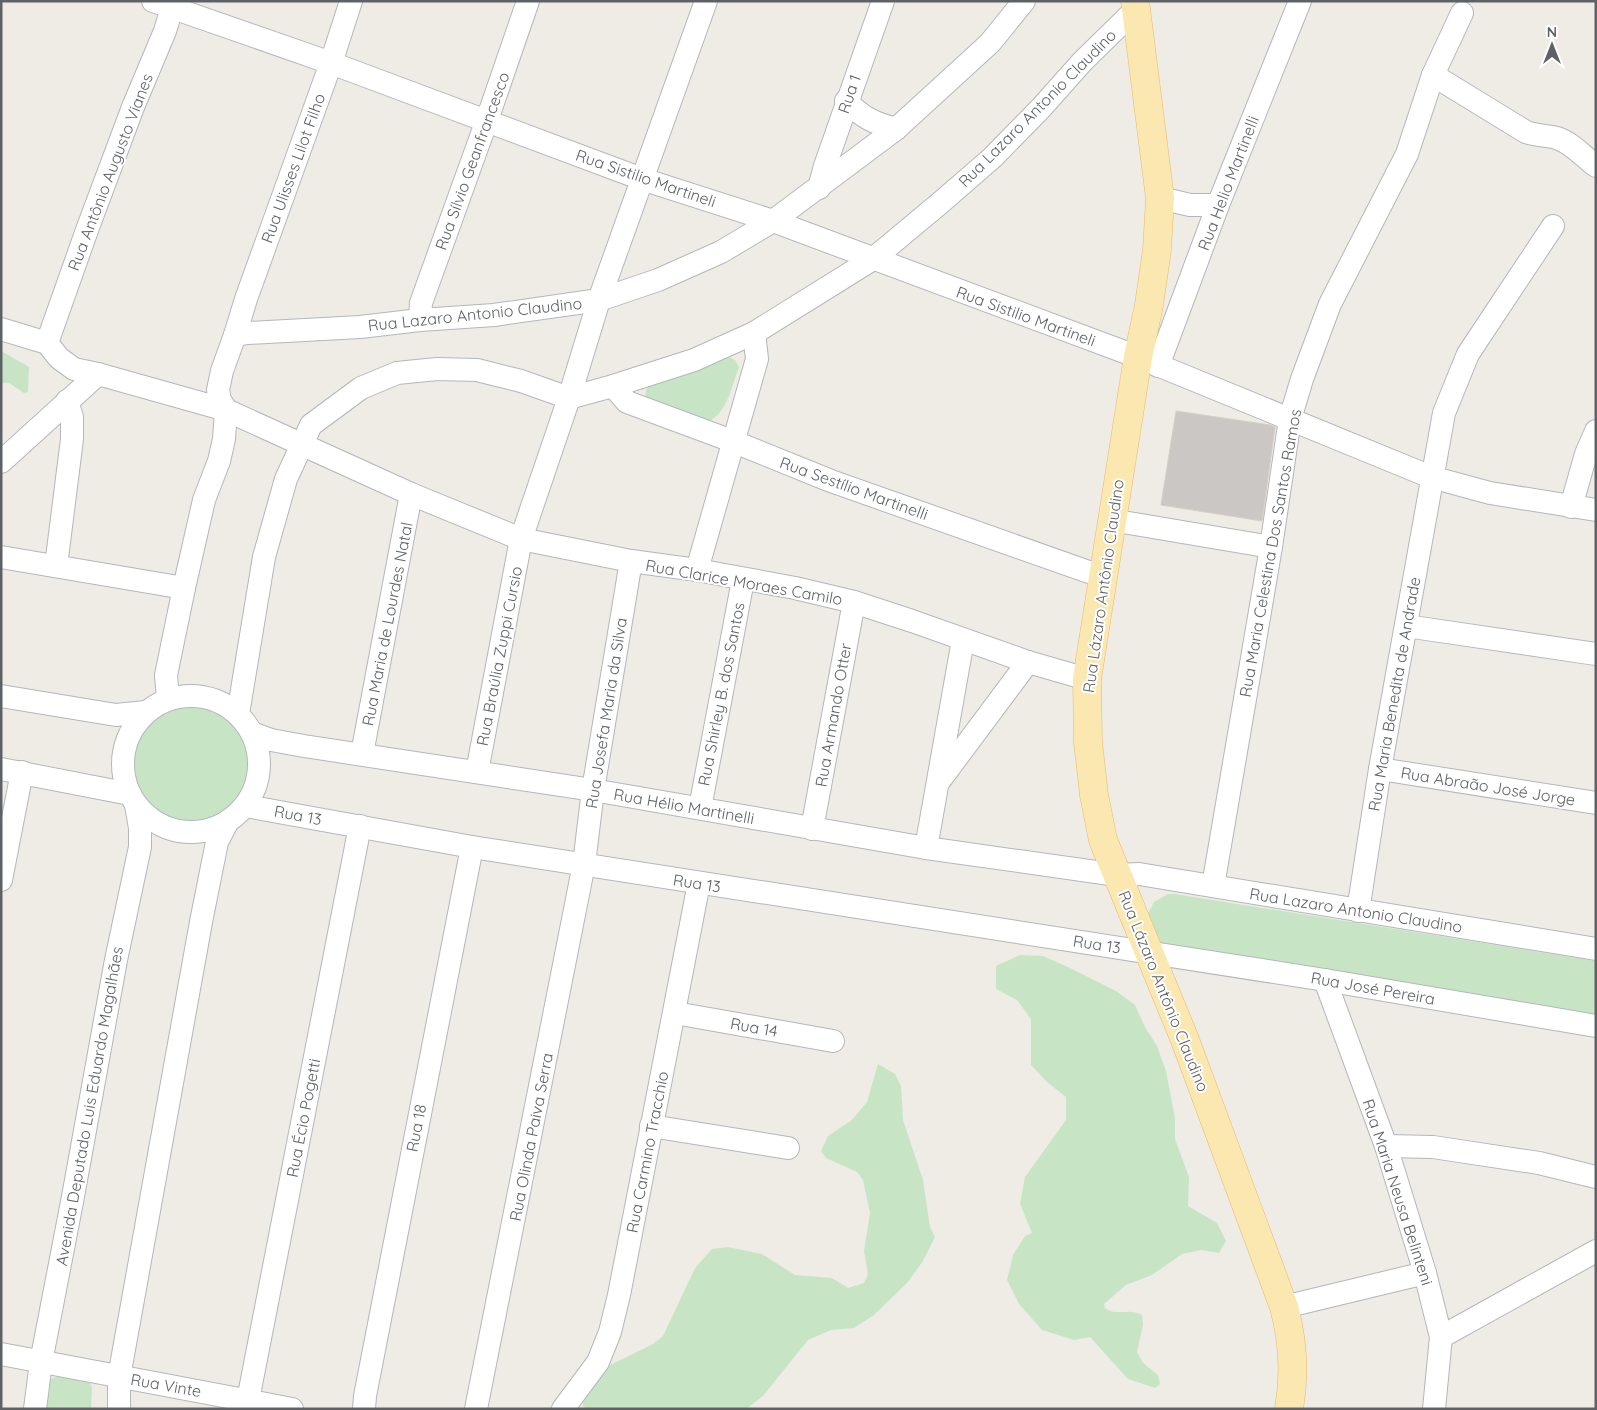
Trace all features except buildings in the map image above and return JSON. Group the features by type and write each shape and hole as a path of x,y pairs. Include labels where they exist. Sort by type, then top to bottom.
{"main road":[{"name":"Rua Lázaro Antônio Claudino","path":"1136,5 1160,198 1157,250 1150,305 1148,362 1111,520 1087,679 1088,742 1094,795 1103,840 1217,1124 1284,1307 1290,1330 1292,1353 1292,1388 1288,1409"}],"street":[{"name":"Rua Ulisses Lilot Filho","path":"235,335 351,1"},
{"name":"Rua Sílvio Geanfrancesco","path":"420,320 421,303 528,1"},
{"path":"521,539 599,300 706,1"},
{"name":"Rua 1","path":"820,188 825,166 846,101 883,1"},
{"name":"Rua Lazaro Antonio Claudino","path":"235,335 360,327 420,320 494,315 599,300 658,280 722,252 773,221 820,188 896,129 990,43 1024,1"},
{"name":"Rua Helio Martinelli","path":"1148,362 1218,205 1300,1"},
{"name":"Rua Sistilio Martineli","path":"166,4 487,120 642,179 773,221 1148,362 1431,477 1490,493 1596,510"},
{"name":"Rua Antônio Augusto Vianes","path":"48,343 87,230 133,107 165,31 166,4"},
{"name":"Rua Lazaro Antonio Claudino","path":"568,398 613,386 694,360 754,332 873,259 992,158 1042,108 1136,5"},
{"name":"Rua Maria Celestina Dos Santos Ramos","path":"1213,886 1271,547 1290,419 1302,379 1330,304 1407,154 1433,75 1462,14"},
{"path":"1433,75 1526,132 1566,142 1596,166"},
{"path":"846,101 867,120 896,129"},
{"path":"1160,198 1190,205 1218,205"},
{"name":"Rua Maria Benedita de Andrade","path":"1358,911 1380,769 1444,413 1468,354 1553,226"},
{"path":"1,330 48,343"},
{"path":"696,570 757,359 754,332"},
{"path":"168,700 166,675 184,588 204,500 219,461 224,439 226,410 220,400 218,390 222,371 235,335"},
{"name":"Rua Clarice Moraes Camilo","path":"48,343 59,358 74,369 226,410 411,494 521,539 630,562 696,570 795,588 854,602 1028,662 1087,679"},
{"path":"238,714 264,557 286,479 300,445 311,425 361,388 397,373 436,369 477,370 521,381 568,398"},
{"path":"1,462 98,374"},
{"name":"Rua Sestílio Martinelli","path":"613,386 627,402 732,441 831,481 1103,577"},
{"path":"56,566 72,439 72,417 67,401"},
{"path":"1571,507 1586,454 1596,431"},
{"name":"Rua Maria de Lourdes Natal","path":"362,754 411,494"},
{"path":"1111,520 1271,547"},
{"name":"Rua Braúlia Zuppi Cursio","path":"477,772 521,539"},
{"path":"1,557 184,588"},
{"name":"Rua Josefa Maria da Silva","path":"584,864 592,790 630,562"},
{"name":"Rua Shirley B. dos Santos","path":"700,808 743,580"},
{"name":"Rua Armando Otter","path":"812,829 854,602"},
{"path":"1406,626 1596,654"},
{"path":"926,848 963,640"},
{"path":"937,785 1028,662"},
{"path":"1,696 116,715 146,712"},
{"path":"180,696 206,697 218,701 238,714 257,745 259,769 255,787 246,806 228,821 204,830 179,830 155,821 133,799 125,782 123,757 130,732 146,712 180,696"},
{"name":"Rua Hélio Martinelli","path":"252,734 271,740 592,790 926,848 1117,875"},
{"name":"Rua Abraão José Jorge","path":"1380,769 1596,803"},
{"path":"1,880 12,771 133,799"},
{"name":"Avenida Deputado Luis Eduardo Magalhães","path":"35,1409 41,1362 116,960 140,847 140,828 133,799"},
{"name":"Rua 13","path":"246,806 472,847 1149,952"},
{"path":"119,1409 119,1377 201,922 217,842 228,821"},
{"name":"Rua Écio Pogetti","path":"248,1404 360,826"},
{"name":"Rua 18","path":"364,1409 381,1307 472,847"},
{"name":"Rua Olinda Paiva Serra","path":"476,1409 584,864"},
{"name":"Rua Lazaro Antonio Claudino","path":"1117,875 1139,874 1596,949"},
{"name":"Rua Carmino Tracchio","path":"563,1409 598,1362 610,1332 675,1013 699,883"},
{"name":"Rua José Pereira","path":"1149,952 1596,1026"},
{"name":"Rua Maria Neusa Belinteni","path":"1325,980 1386,1146 1425,1273 1441,1337 1434,1409"},
{"name":"Rua 14","path":"675,1013 833,1042"},
{"path":"651,1126 788,1148"},
{"path":"1386,1146 1433,1147 1529,1161 1596,1178"},
{"path":"1441,1337 1596,1251"},
{"path":"1284,1307 1425,1273"},
{"name":"Rua Vinte","path":"1,1354 248,1404 292,1409"}],"green space":[{"path":"1,351 29,367 28,392 24,393 9,383 1,383"},
{"path":"727,356 735,360 739,367 724,406 714,418 707,422 645,398 646,390 649,386"},
{"path":"191,707 213,712 231,724 243,742 248,764 243,786 231,804 213,816 191,821 169,816 151,804 139,786 134,764 139,742 151,724 169,712"},
{"path":"1168,894 1596,961 1596,1018 1161,948 1147,915 1154,902"},
{"path":"1020,955 1043,956 1116,991 1135,1005 1145,1027 1157,1046 1166,1071 1175,1118 1175,1139 1189,1177 1188,1206 1217,1223 1226,1241 1219,1253 1201,1250 1182,1254 1152,1275 1126,1285 1104,1304 1105,1308 1109,1311 1133,1312 1142,1315 1143,1325 1137,1352 1143,1363 1158,1375 1160,1384 1155,1388 1128,1379 1090,1337 1074,1340 1042,1330 1019,1304 1007,1280 1013,1255 1025,1236 1032,1233 1020,1204 1025,1177 1066,1120 1066,1097 1047,1082 1031,1065 1031,1019 1017,1000 996,989 996,966"},
{"path":"878,1064 895,1074 901,1086 903,1120 923,1180 930,1227 935,1237 923,1261 908,1282 874,1315 854,1328 831,1330 808,1340 763,1396 746,1409 586,1409 583,1406 583,1401 593,1382 606,1367 653,1344 663,1336 695,1268 712,1249 728,1247 762,1254 795,1275 832,1278 848,1288 864,1283 868,1274 864,1251 870,1213 863,1180 857,1172 826,1158 821,1151 828,1136 852,1120 867,1102"},
{"path":"56,1377 89,1381 92,1387 91,1409 41,1409 48,1380"}]}
